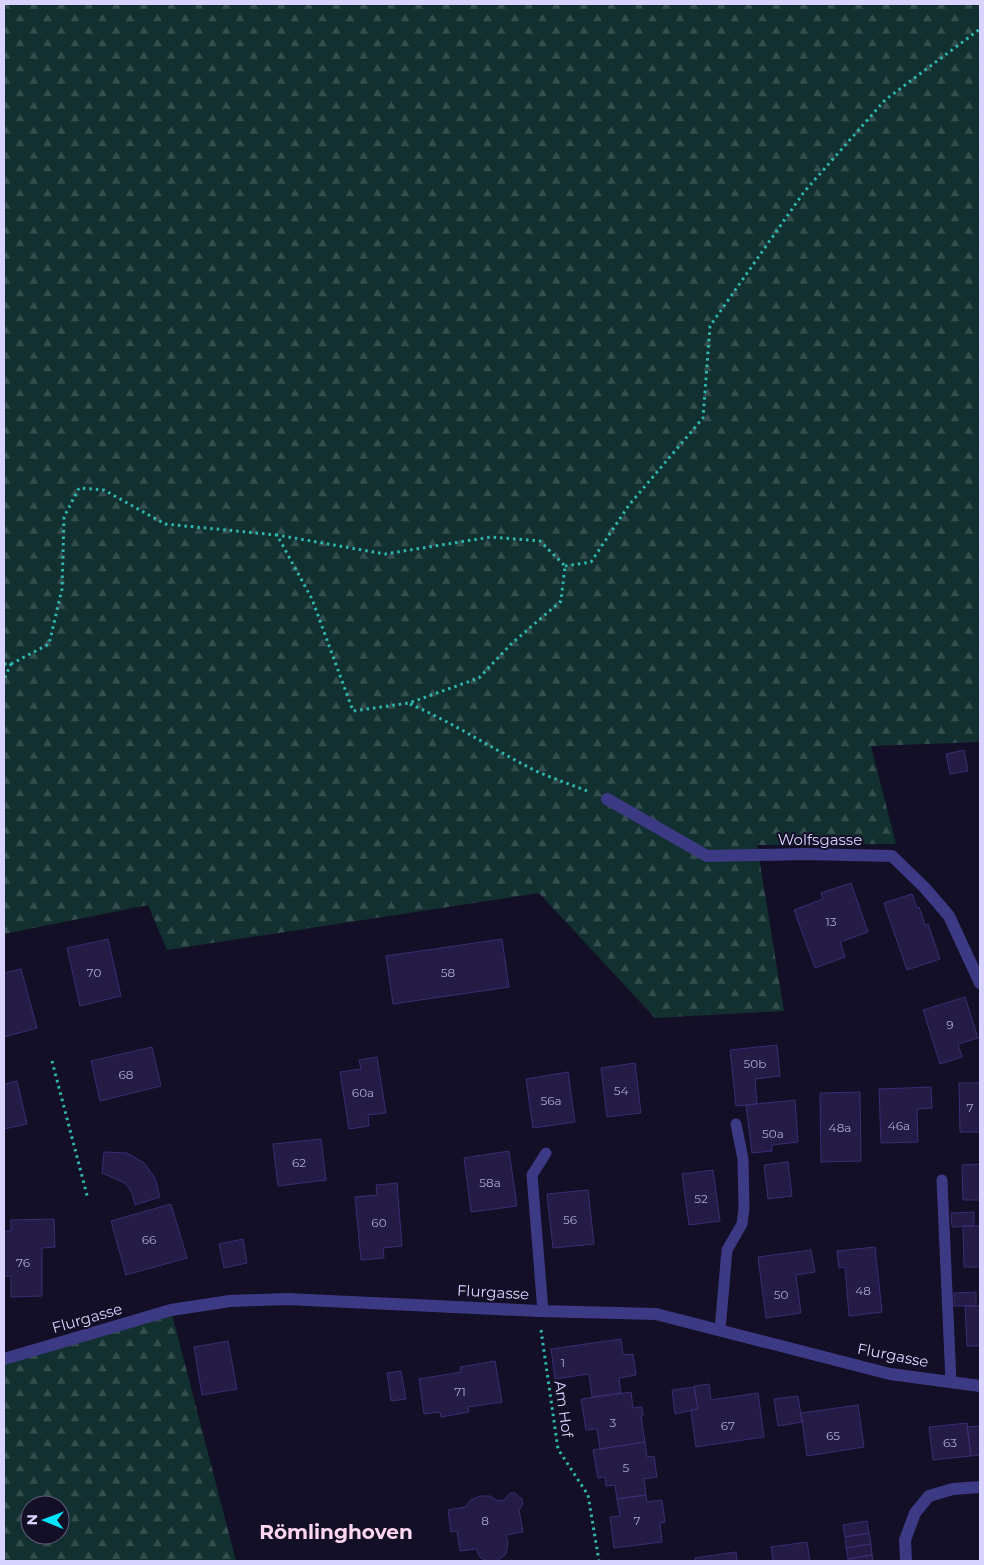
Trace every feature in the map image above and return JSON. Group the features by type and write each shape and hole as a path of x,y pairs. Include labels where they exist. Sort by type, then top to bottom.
{"street":[{"name":"Wolfsgasse","path":"607,799 707,856 805,854 892,856 925,888 949,916 980,983"},
{"name":"Flurgasse","path":"4,1360 171,1310 230,1300 287,1299 541,1311 656,1314 890,1374 980,1386"},
{"path":"906,1561 905,1540 915,1513 929,1496 953,1489 980,1488"}],"lane":[{"path":"720,1330 727,1250 742,1224 744,1208 743,1159 736,1124"},
{"path":"541,1311 532,1175 546,1152"},
{"path":"942,1180 951,1382"}],"path":[{"path":"565,566 591,562 629,505 704,418 710,326 804,192 885,100 980,29"},
{"path":"4,664 11,664 48,644 62,589 64,516 79,488 104,490 165,524 277,535 385,554 491,537 540,541 565,566"},
{"path":"277,535 312,599 353,711 409,703 479,678 511,644 561,601 565,566"},
{"path":"4,679 11,664"},
{"path":"409,703 434,714 538,771 607,799"},
{"path":"52,1061 88,1199"},
{"name":"Am Hof","path":"541,1311 558,1449 588,1496 599,1561"}],"green space":[{"path":"4,4 980,4 980,742 871,746 896,844 757,845 784,1011 655,1018 539,893 167,950 148,905 4,934"},
{"path":"171,1310 236,1561 4,1561 4,1361"}],"building":[{"path":"964,750 968,771 950,774 946,754"},
{"path":"851,883 868,932 840,942 845,957 815,968 794,910 823,899 821,893"},
{"path":"912,894 925,925 928,924 940,959 907,970 884,903"},
{"path":"108,939 121,996 80,1006 67,948"},
{"path":"502,939 509,987 393,1004 386,956"},
{"path":"21,969 37,1028 4,1037 4,973"},
{"path":"965,997 978,1038 958,1044 962,1057 940,1064 923,1010"},
{"path":"777,1045 780,1076 755,1079 757,1104 736,1106 730,1050"},
{"path":"152,1047 161,1086 100,1101 91,1061"},
{"path":"377,1057 386,1113 368,1115 369,1126 349,1129 340,1072 361,1069 359,1060"},
{"path":"635,1063 641,1113 607,1117 601,1068"},
{"path":"568,1072 575,1122 533,1128 526,1079"},
{"path":"17,1081 27,1124 4,1129 4,1084"},
{"path":"959,1083 980,1083 980,1132 960,1132"},
{"path":"931,1087 932,1108 917,1109 918,1142 881,1143 879,1089"},
{"path":"860,1092 861,1161 821,1162 820,1093"},
{"path":"795,1100 798,1142 772,1145 772,1151 752,1153 746,1105"},
{"path":"321,1139 326,1180 278,1186 273,1144"},
{"path":"509,1151 517,1206 471,1212 464,1158"},
{"path":"104,1152 127,1153 144,1163 155,1178 160,1197 135,1205 132,1193 125,1183 102,1173"},
{"path":"788,1162 792,1196 768,1199 764,1165"},
{"path":"980,1164 980,1200 963,1200 962,1165"},
{"path":"713,1170 720,1221 689,1225 682,1174"},
{"path":"397,1183 402,1246 383,1248 384,1258 361,1260 355,1197 377,1195 376,1185"},
{"path":"588,1190 594,1244 553,1248 547,1194"},
{"path":"171,1204 187,1258 126,1275 111,1221"},
{"path":"974,1212 974,1226 952,1227 951,1213"},
{"path":"54,1219 55,1247 42,1248 42,1296 11,1297 11,1276 4,1276 4,1231 11,1231 11,1220"},
{"path":"963,1226 980,1226 980,1267 964,1267"},
{"path":"243,1239 247,1263 224,1268 219,1244"},
{"path":"875,1247 882,1312 849,1316 845,1267 839,1268 837,1251"},
{"path":"811,1250 815,1272 796,1275 801,1313 766,1318 758,1257"},
{"path":"976,1292 976,1306 954,1306 954,1293"},
{"path":"965,1306 980,1306 980,1346 967,1346"},
{"path":"621,1339 623,1355 633,1354 636,1375 619,1378 621,1393 592,1397 589,1374 555,1379 551,1349"},
{"path":"228,1341 237,1389 202,1395 194,1347"},
{"path":"495,1361 502,1402 468,1407 469,1412 441,1417 440,1412 424,1414 419,1379 461,1372 460,1367"},
{"path":"401,1371 406,1399 391,1401 387,1373"},
{"path":"709,1384 711,1400 758,1393 764,1437 696,1447 691,1412 691,1410 698,1409 694,1386"},
{"path":"694,1387 698,1409 675,1414 672,1390"},
{"path":"631,1392 633,1408 642,1407 643,1416 641,1416 645,1442 600,1449 597,1429 586,1430 581,1399"},
{"path":"798,1396 802,1422 778,1426 774,1399"},
{"path":"858,1405 864,1447 807,1456 801,1413"},
{"path":"967,1423 971,1456 933,1460 929,1427"},
{"path":"980,1426 980,1455 971,1456 967,1427"},
{"path":"645,1442 647,1457 654,1456 657,1477 644,1479 646,1495 617,1499 615,1485 606,1486 605,1477 598,1478 593,1450"},
{"path":"510,1493 515,1493 522,1499 523,1504 519,1510 523,1532 506,1535 508,1543 506,1554 497,1561 487,1561 480,1557 476,1549 460,1551 457,1531 451,1532 448,1510 465,1507 471,1500 480,1496 490,1496 498,1501 504,1500"},
{"path":"646,1495 647,1502 662,1500 665,1522 660,1523 662,1542 614,1548 610,1517 620,1516 617,1499"},
{"path":"867,1521 869,1533 845,1537 843,1525"},
{"path":"869,1533 871,1544 846,1548 845,1537"},
{"path":"807,1542 810,1561 773,1561 771,1547"},
{"path":"871,1544 872,1555 848,1559 846,1548"},
{"path":"736,1552 737,1561 695,1561 695,1558"},
{"path":"872,1555 873,1561 849,1561 848,1559"}],"district":[{"name":"Römlinghoven","path":"336,1532"}]}
